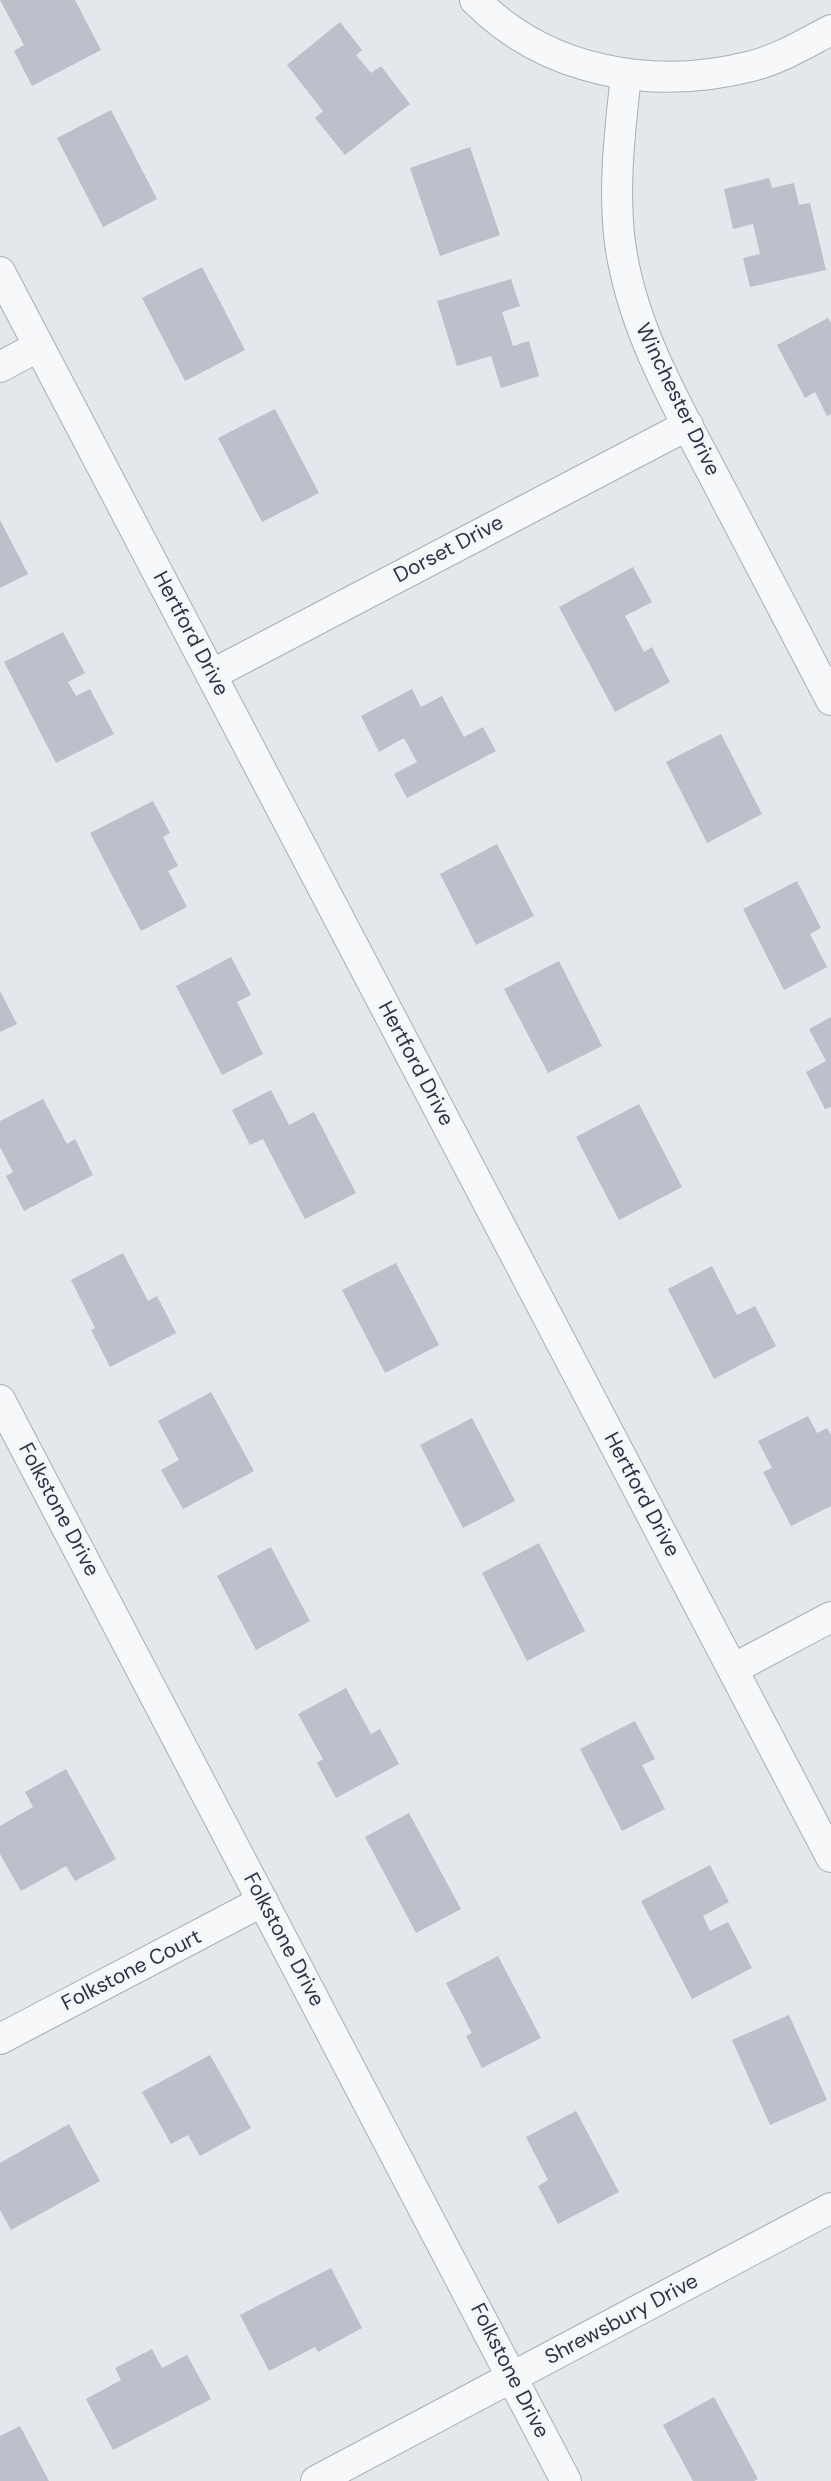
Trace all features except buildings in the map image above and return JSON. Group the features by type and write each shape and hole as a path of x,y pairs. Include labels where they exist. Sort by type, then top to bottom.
{"street":[{"path":"475,0 489,15 543,50 573,63 626,75 668,78 753,66 780,56 831,30"},
{"name":"Winchester Drive","path":"626,75 617,163 617,201 620,242 638,319 651,353 831,700"},
{"name":"Hertford Drive","path":"0,272 831,1857"},
{"path":"0,367 39,346"},
{"name":"Dorset Drive","path":"211,675 688,425"},
{"name":"Folkstone Drive","path":"0,1400 566,2481"},
{"path":"733,1669 831,1617"},
{"name":"Folkstone Court","path":"0,2038 263,1901"},
{"name":"Shrewsbury Drive","path":"316,2481 831,2208"}]}
